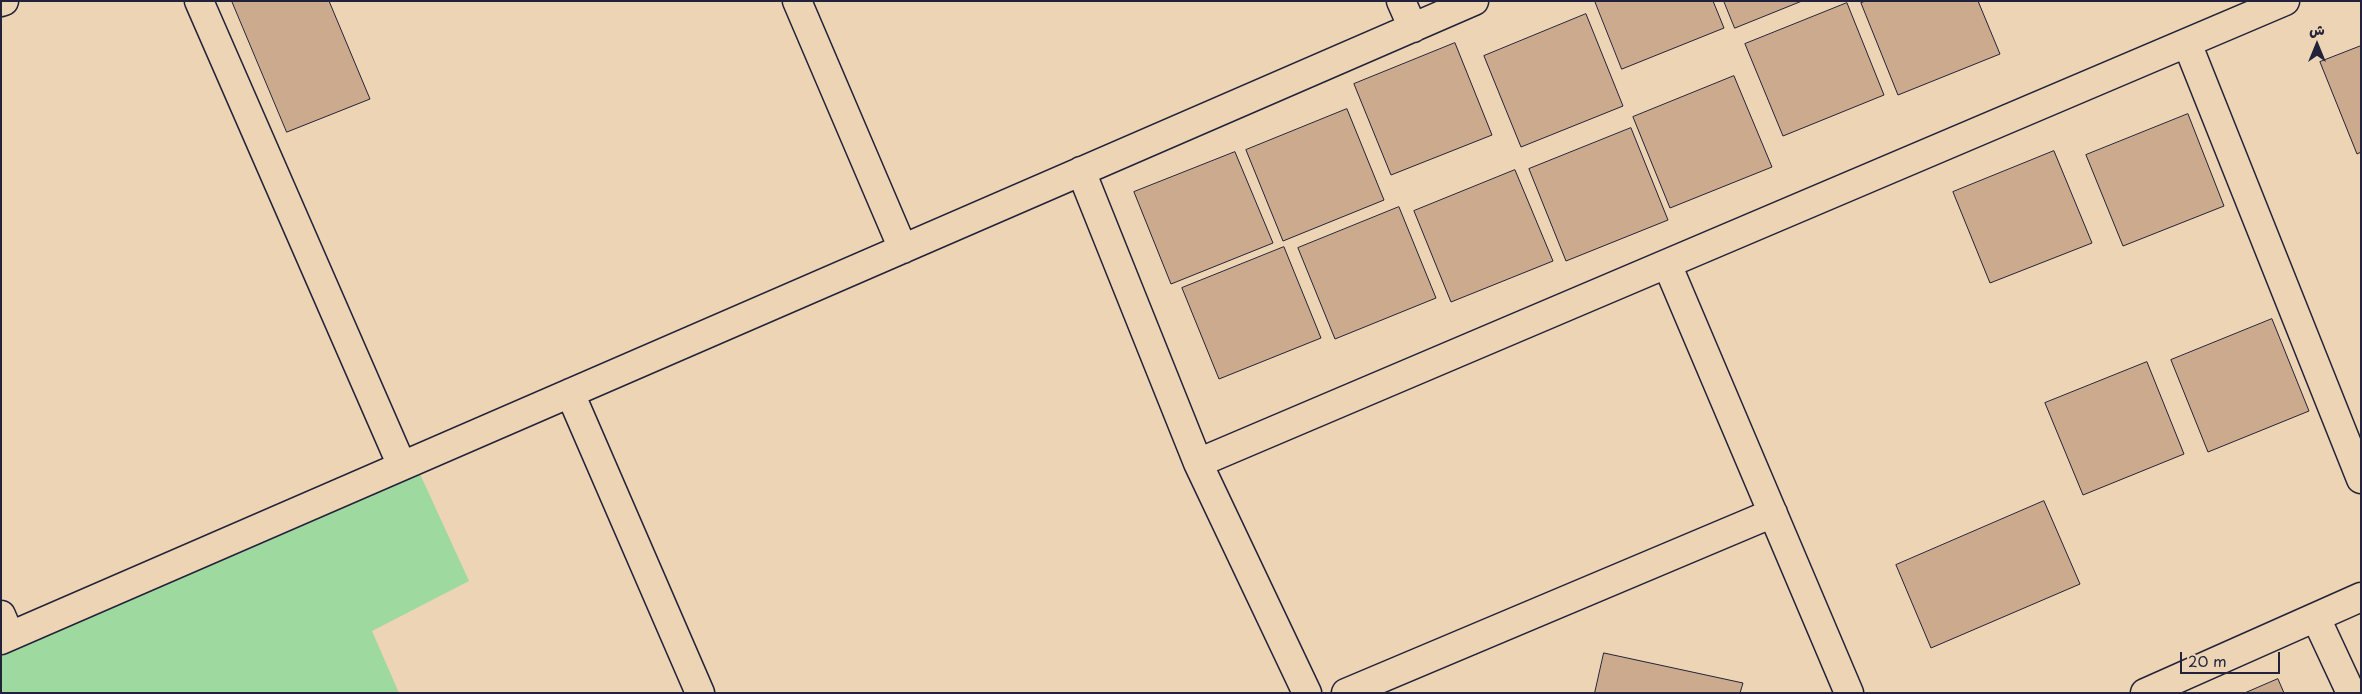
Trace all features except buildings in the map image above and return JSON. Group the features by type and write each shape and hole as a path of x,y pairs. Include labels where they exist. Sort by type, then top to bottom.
{"street":[{"path":"199,1 402,466"},
{"path":"797,1 903,249"},
{"path":"1401,1 1413,28"},
{"path":"4,630 402,466 1474,1"},
{"path":"1198,463 2285,1"},
{"path":"2187,43 2361,479"},
{"path":"1081,171 1198,463 1307,693"},
{"path":"1666,264 1849,693"},
{"path":"570,393 700,693"},
{"path":"1346,693 1773,514"},
{"path":"2145,693 2361,597"},
{"path":"2316,618 2351,693"}],"green space":[{"path":"414,461 469,581 372,631 399,693 1,693 1,646"}]}
